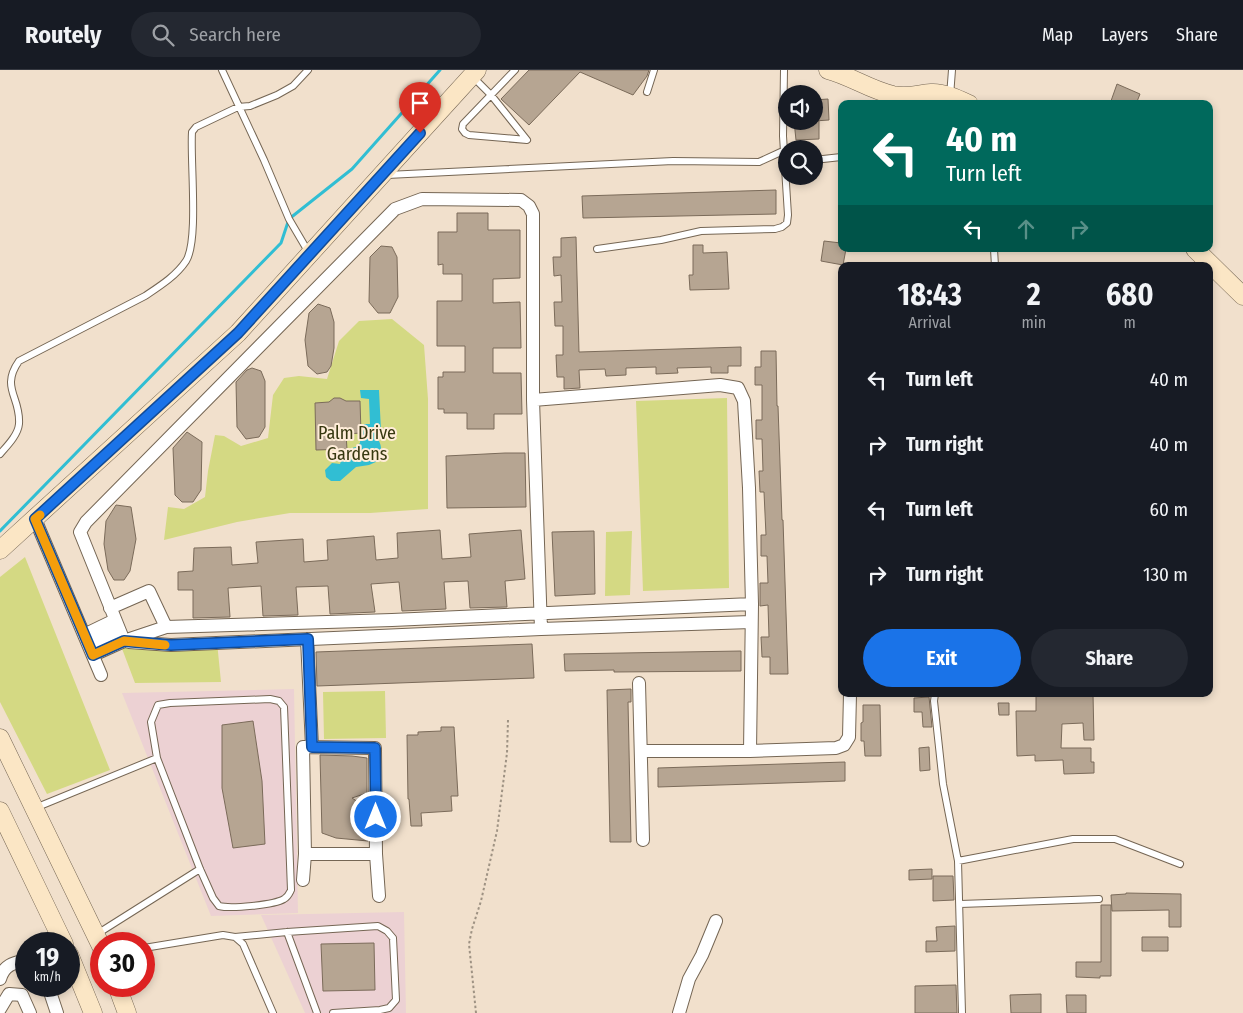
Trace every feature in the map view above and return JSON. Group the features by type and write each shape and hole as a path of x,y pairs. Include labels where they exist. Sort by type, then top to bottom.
{"street":[{"path":"828,70 844,74 904,100"},
{"path":"0,550 238,333 474,73"},
{"path":"909,100 932,93 958,100"},
{"path":"120,630 80,532 86,522 395,209 422,199 521,200 529,206 533,214 533,400 541,629"},
{"path":"1198,252 1208,262"},
{"path":"1213,267 1243,296"},
{"path":"533,400 720,384 738,388 744,401 749,488 752,604 750,751"},
{"path":"35,519 101,675"},
{"path":"110,608 149,590 166,627"},
{"path":"88,645 120,630 166,627 392,620 752,604"},
{"path":"88,645 120,630 171,645 751,622"},
{"path":"308,639 312,747"},
{"path":"639,683 643,840"},
{"path":"641,751 750,751 836,748 844,745 849,737 850,697"},
{"path":"0,738 94,932"},
{"path":"304,880 303,747 375,748 376,854 379,896"},
{"path":"0,811 58,932"},
{"path":"304,854 376,854"},
{"path":"679,1013 689,979 702,955 716,921"},
{"path":"0,979 2,972 10,964 15,963"},
{"path":"80,981 93,1013"},
{"path":"0,1009 8,994 22,994 30,1013"},
{"path":"52,997 57,1013"},
{"path":"121,997 127,1013"}],"lane":[{"path":"222,70 289,219 309,254"},
{"path":"0,454 10,442 19,426 10,381 12,372 19,361 145,296 174,274 187,260 190,250 192,217 192,132 196,127 238,107 250,106 277,95 293,86 308,70"},
{"path":"474,73 492,95 527,140 469,135 464,133 462,129 462,124 492,95 515,70"},
{"path":"647,92 654,70"},
{"path":"783,140 784,70"},
{"path":"950,97 952,70"},
{"path":"382,175 673,161 759,162 778,153"},
{"path":"823,159 838,157"},
{"path":"597,248 661,240 701,231 775,229 782,227 787,223 788,215 786,185"},
{"path":"307,623 308,639"},
{"path":"935,697 943,784 958,861 962,1013"},
{"path":"270,699 279,701 284,707 291,890 287,898 278,902 228,908 219,906 200,869 157,758 151,722 158,705 270,699"},
{"path":"34,808 157,758"},
{"path":"958,861 1073,839 1116,839 1180,864"},
{"path":"111,932 200,869"},
{"path":"960,904 1099,898"},
{"path":"155,946 223,935 235,937 378,926 387,931 393,938 396,1000 390,1008 333,1013"},
{"path":"287,932 317,1013"},
{"path":"235,937 243,944 273,1013"}],"path":[{"path":"476,1013 469,944 481,901 496,831 506,753 508,720"}],"shaded area":[{"path":"294,689 298,913 211,916 122,693"},
{"path":"404,912 406,1013 305,1013 261,915"}],"green space":[{"name":"Palm Drive Gardens","path":"392,319 424,345 428,399 428,509 370,513 290,513 237,522 164,540 168,507 184,509 205,497 215,435 224,436 241,446 268,438 273,395 284,378 299,376 327,379 339,341 359,321"},
{"path":"727,398 729,588 643,591 636,401"},
{"path":"632,531 630,595 605,596 606,532"},
{"path":"25,557 110,770 47,794 0,702 0,577"},
{"path":"217,642 221,682 135,683 121,646"},
{"path":"385,691 386,738 324,739 323,692"}],"water":[{"path":"360,390 379,390 381,431 378,439 381,448 380,455 378,461 356,467 340,481 331,481 326,477 325,470 332,463 340,464 346,452 360,443 364,424 370,424 369,399 361,398"}],"building":[{"path":"529,70 649,70 647,76 633,95 580,72 529,125 501,99"},
{"path":"1117,84 1140,94 1138,100 1111,100"},
{"path":"823,99 828,99 829,120 823,120"},
{"path":"795,130 819,130 819,139 796,140"},
{"path":"776,190 776,214 583,218 582,196"},
{"path":"457,213 488,213 488,230 520,230 520,278 493,279 493,303 520,302 521,348 493,348 493,373 521,373 522,414 494,414 494,429 467,429 467,413 444,413 444,409 438,409 438,377 443,377 443,372 465,372 465,346 437,346 437,301 462,301 462,274 443,274 443,264 438,265 438,232 457,232"},
{"path":"576,237 579,352 741,347 741,366 728,366 728,373 711,373 711,367 677,368 678,373 656,374 656,367 626,368 626,375 606,376 605,369 579,370 580,388 564,389 564,377 557,377 556,355 563,355 563,326 555,326 554,302 562,302 561,275 554,276 553,257 561,257 561,238"},
{"path":"824,241 838,243 838,252 845,252 844,262 838,262 838,264 821,261"},
{"path":"693,245 703,245 703,253 727,252 729,289 690,290 689,275 693,275"},
{"path":"381,246 392,247 397,257 398,297 390,313 378,313 369,302 370,257"},
{"path":"318,304 330,308 334,322 334,348 331,366 327,372 317,374 308,366 305,340 309,313"},
{"path":"761,351 776,351 788,674 770,674 770,657 762,657 761,637 769,637 768,605 760,606 760,583 768,583 767,556 761,556 761,535 766,535 764,492 760,492 759,471 763,471 762,439 756,439 756,420 762,420 762,385 755,385 755,367 761,367"},
{"path":"252,368 261,371 265,381 265,427 259,437 246,439 237,427 236,382 247,370"},
{"path":"334,398 346,401 360,401 361,433 346,434 347,449 316,450 315,403 329,402"},
{"path":"187,432 202,442 201,490 193,502 182,502 175,495 173,448"},
{"path":"525,453 526,507 447,508 446,456"},
{"path":"116,505 131,507 136,539 130,571 124,580 114,580 108,570 104,544 106,521"},
{"path":"440,530 442,559 471,557 469,534 521,530 525,579 505,581 507,607 470,608 468,581 444,582 446,609 402,611 399,582 371,584 375,612 330,614 328,586 296,587 298,615 263,616 261,586 228,588 230,617 193,618 193,590 178,590 178,572 193,571 194,548 231,547 232,565 258,563 256,542 303,539 304,562 328,560 327,540 374,536 376,560 398,558 397,533"},
{"path":"594,531 595,594 555,596 552,532"},
{"path":"532,644 534,678 317,686 316,652"},
{"path":"741,651 741,671 565,671 564,654"},
{"path":"631,689 631,702 628,702 631,842 610,842 607,690"},
{"path":"929,697 932,727 923,727 922,712 914,712 914,698"},
{"path":"1036,697 1093,697 1094,740 1084,740 1083,723 1062,724 1061,748 1091,748 1091,762 1094,762 1094,773 1064,774 1063,760 1035,761 1035,755 1017,756 1016,711 1036,711"},
{"path":"998,703 1009,703 1009,715 999,715"},
{"path":"863,705 880,705 881,756 865,756 864,741 861,741"},
{"path":"253,721 262,781 265,844 233,848 222,788 222,725"},
{"path":"441,727 454,727 458,796 451,796 452,811 421,813 422,826 411,826 408,799 407,735 418,735 418,732 441,731"},
{"path":"929,747 930,770 920,771 919,748"},
{"path":"320,755 367,758 367,793 352,798 367,808 368,841 336,838 322,833"},
{"path":"845,762 845,781 658,787 658,768"},
{"path":"932,869 932,879 909,880 909,870"},
{"path":"933,876 953,876 954,900 933,901"},
{"path":"1126,893 1181,894 1181,927 1169,927 1169,910 1112,911 1111,895"},
{"path":"1101,905 1111,905 1111,976 1100,976 1100,978 1076,977 1076,962 1101,962"},
{"path":"955,926 955,951 926,952 926,941 937,941 936,927"},
{"path":"1142,937 1168,937 1168,951 1142,951"},
{"path":"374,943 375,990 323,991 321,944"},
{"path":"956,985 957,1013 915,1013 915,986"},
{"path":"1041,994 1041,1013 1011,1013 1010,995"},
{"path":"1066,995 1086,995 1086,1013 1067,1013"}],"waterway":[{"path":"0,531 281,243 289,219 352,169 440,70"}],"slow traffic":[{"path":"40,515 35,519 93,655 124,641 165,645"}],"route":[{"path":"376,817 375,748 312,747 308,639 171,645 124,641 93,655 35,519 238,333 420,133"}]}
